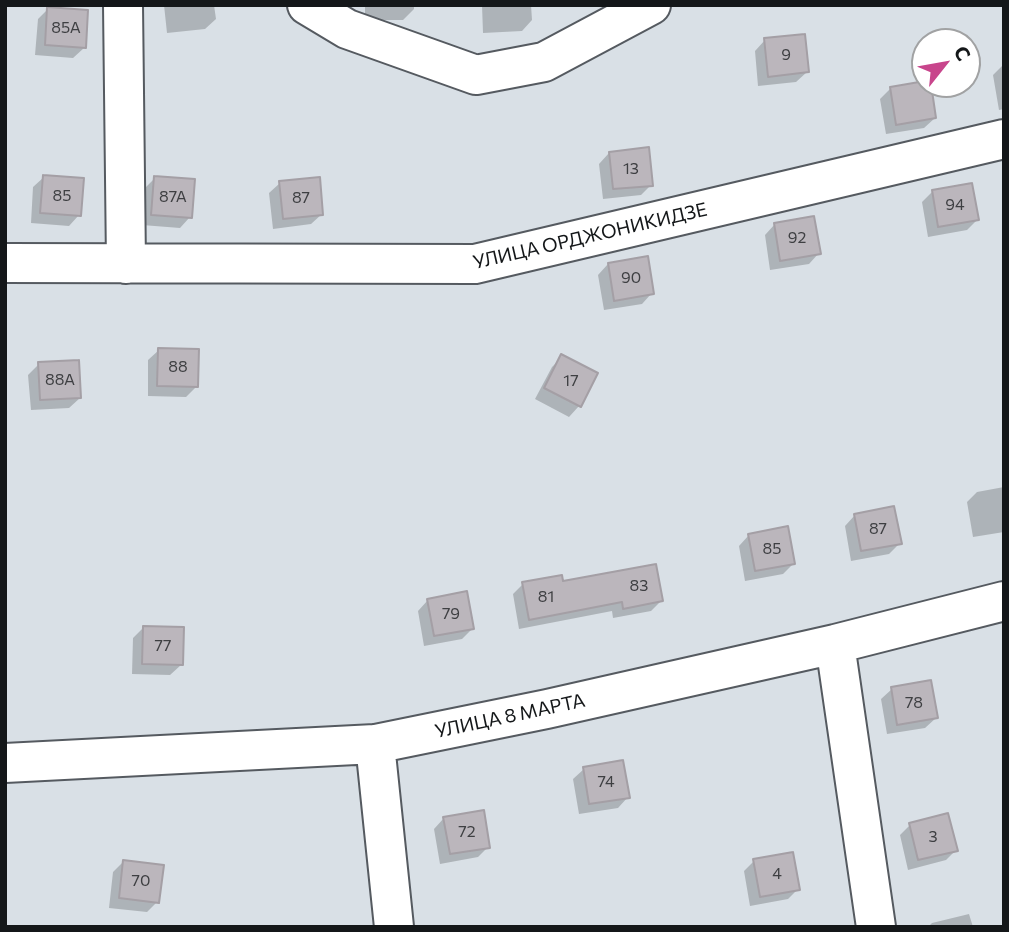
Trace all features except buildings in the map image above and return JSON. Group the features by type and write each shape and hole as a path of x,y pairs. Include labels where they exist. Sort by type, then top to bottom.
{"street":[{"path":"123,5 126,264"},
{"path":"307,5 347,29 476,75 544,62 651,5"},
{"name":"УЛИЦА ОРДЖОНИКИДЗЕ","path":"5,263 475,264 1004,139"},
{"name":"УЛИЦА 8 МАРТА","path":"5,763 375,744 547,709 835,644 1004,601"},
{"path":"835,644 876,927"},
{"path":"375,744 394,927"}]}
